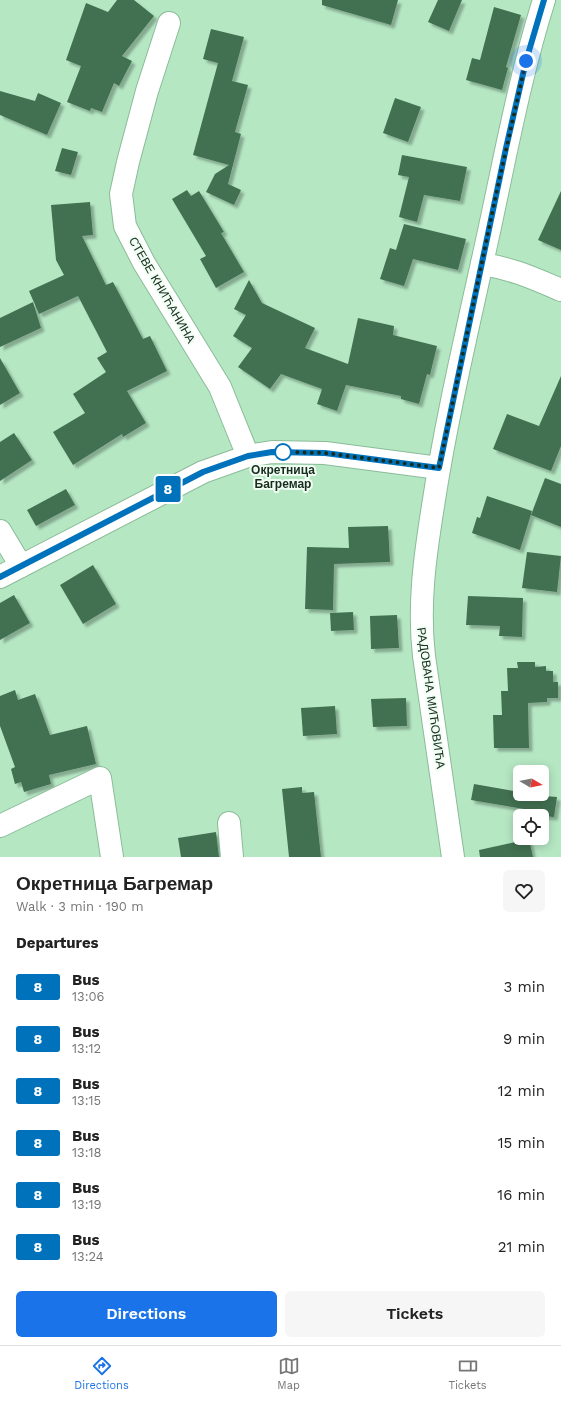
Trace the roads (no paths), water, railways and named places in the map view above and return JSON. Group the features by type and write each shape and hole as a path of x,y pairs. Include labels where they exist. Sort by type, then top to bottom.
{"street":[{"name":"РАДОВАНА МИЋОВИЋА","path":"453,857 420,626 423,571 439,468 518,94 544,0"},
{"name":"СТЕВЕ КНИЋАНИНА","path":"169,23 147,91 128,162 122,194 125,226 144,263 220,387 248,456"},
{"path":"482,264 520,272 561,290"},
{"path":"0,577 196,475 248,456 272,452 325,453 439,468"},
{"path":"0,531 22,566"},
{"path":"0,826 100,778 112,857"},
{"path":"229,823 232,857"}],"place":[{"name":"Окретница Багремар","path":"283,452"}]}
